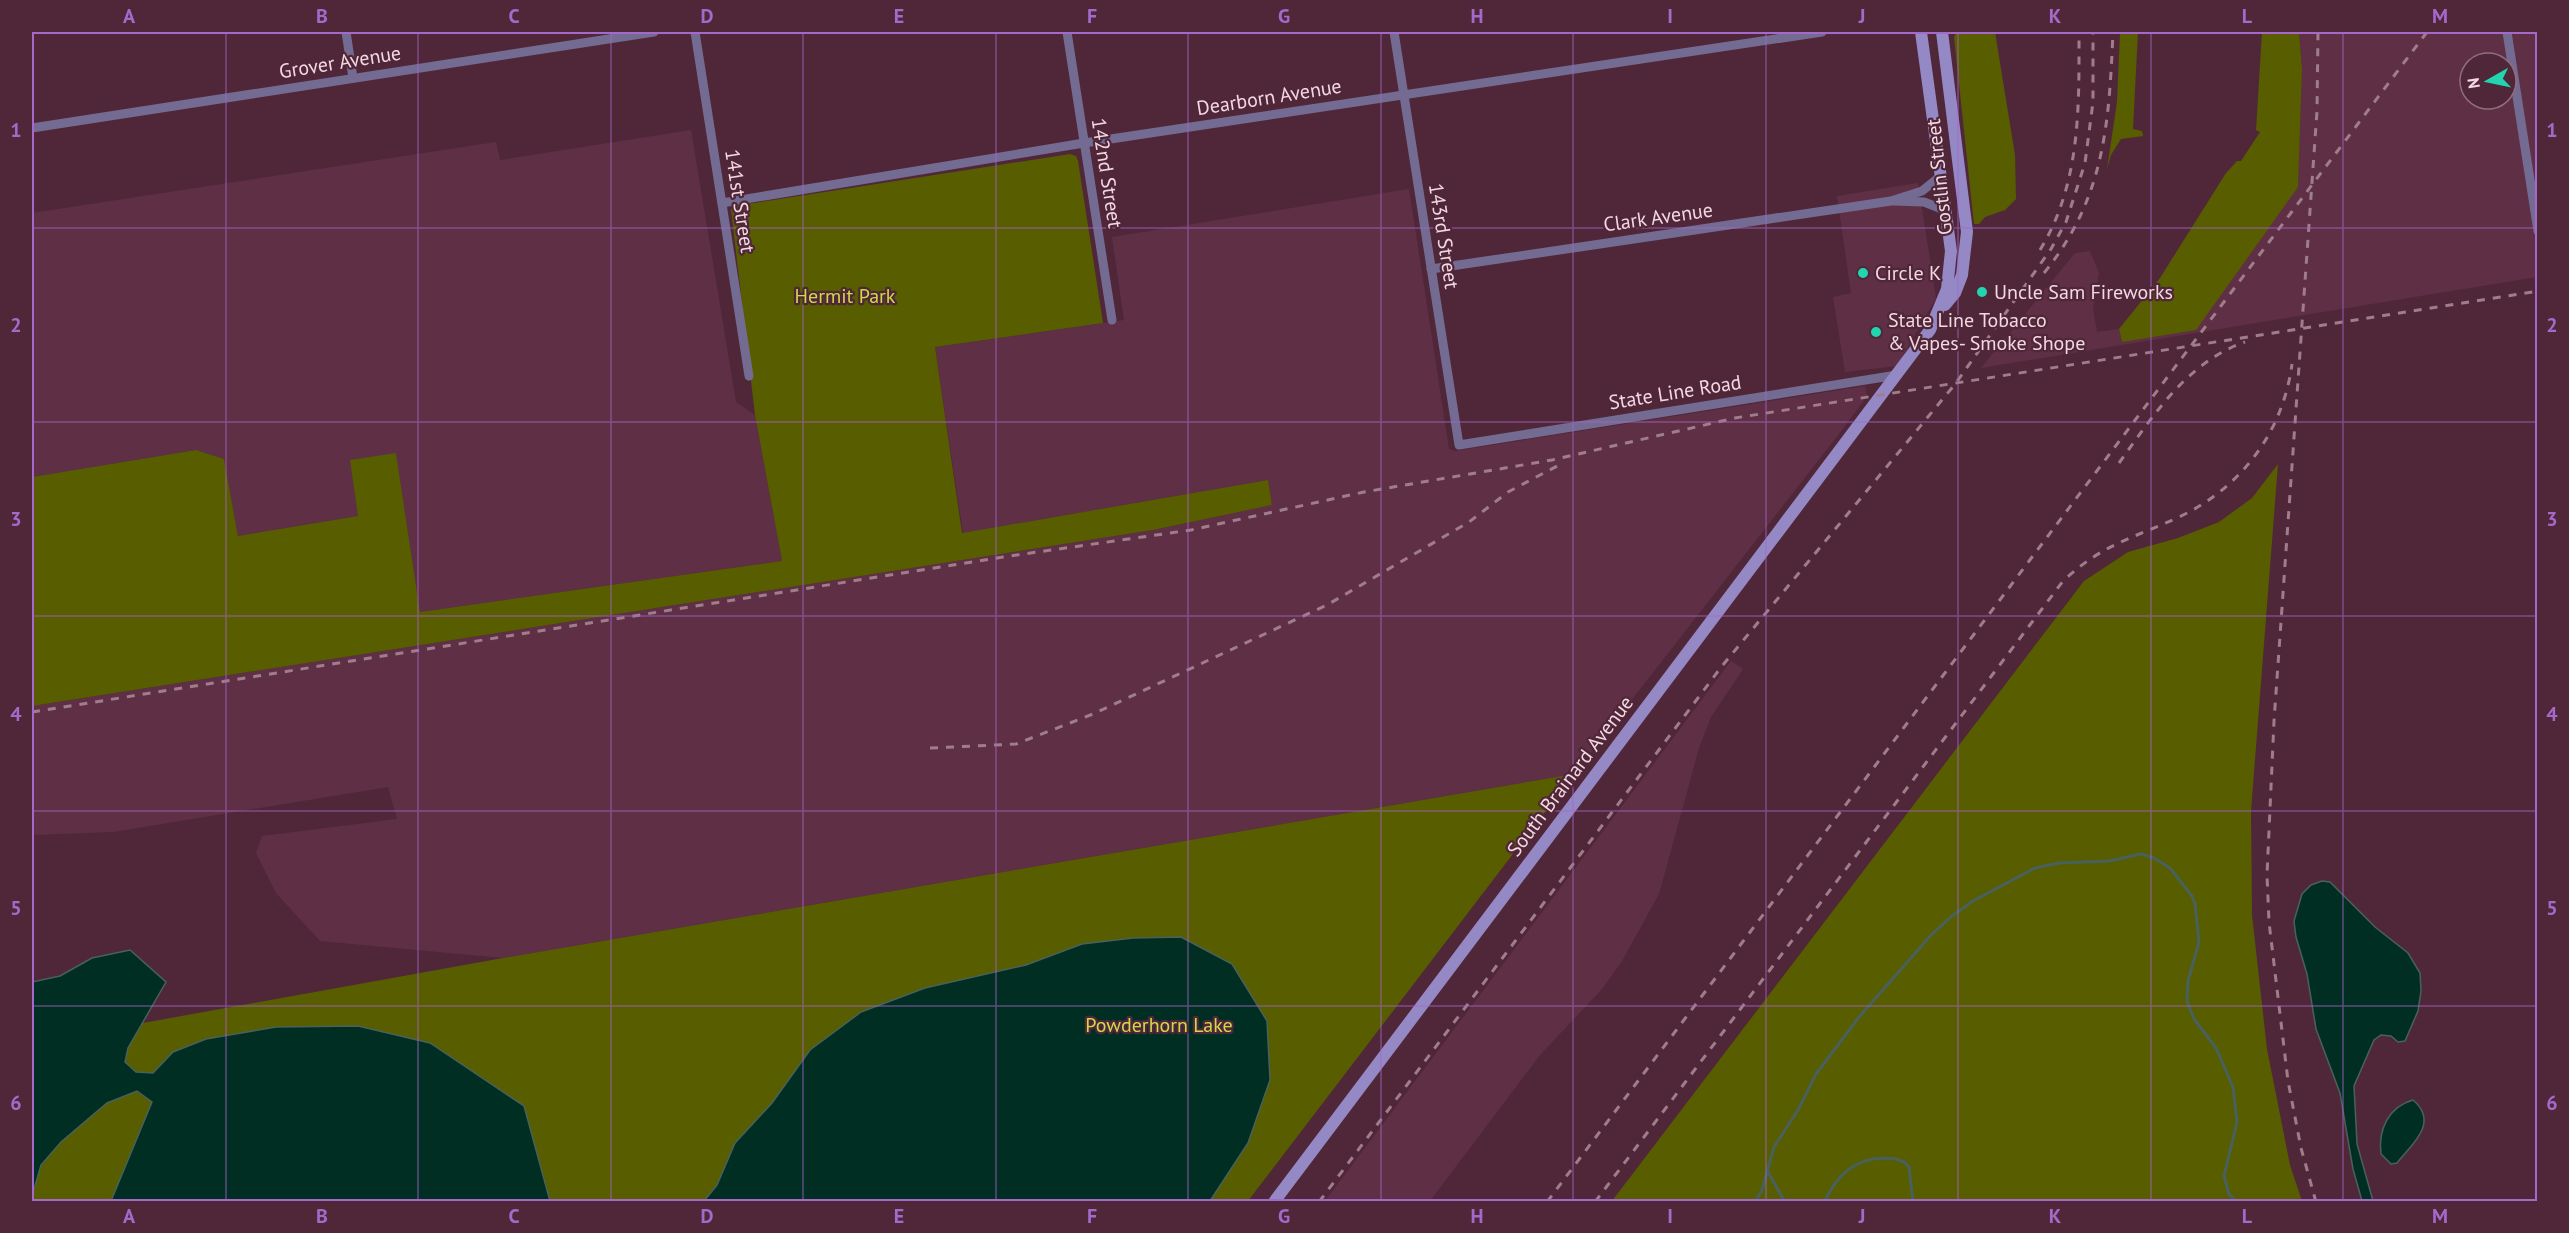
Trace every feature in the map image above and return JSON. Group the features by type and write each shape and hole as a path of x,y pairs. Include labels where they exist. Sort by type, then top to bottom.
{"main road":[{"name":"Gostlin Street","path":"1920,32 1947,211 1950,272 1939,313"},
{"name":"Gostlin Street","path":"1897,375 1955,293 1962,274 1966,232 1942,32"},
{"name":"South Brainard Avenue","path":"1274,1202 1897,375"}],"street":[{"path":"346,32 353,78"},
{"name":"Grover Avenue","path":"32,128 654,32"},
{"name":"141st Street","path":"695,32 749,376"},
{"name":"142nd Street","path":"1067,32 1112,320"},
{"name":"143rd Street","path":"1394,32 1459,445"},
{"name":"Dearborn Avenue","path":"722,203 1084,143 1822,32"},
{"path":"2507,32 2538,231"},
{"name":"Clark Avenue","path":"1431,269 1891,201 1922,191 1942,175"},
{"name":"Clark Avenue","path":"1891,201 1924,202 1947,211"},
{"name":"State Line Road","path":"1459,445 1897,375"}],"shaded area":[{"path":"2299,32 2537,32 2537,277 1981,368 2075,253 2090,251 2099,273 2093,309 2097,332 2119,329 2122,342 2298,187 2302,69"},
{"path":"691,130 736,402 755,415 782,561 420,612 396,453 358,516 238,536 224,459 196,450 32,477 32,213 496,142 500,160"},
{"path":"1918,183 1936,298 1897,366 1845,372 1833,297 1851,293 1837,196"},
{"path":"1409,189 1449,449 1455,451 1865,386 1867,396 1842,430 1574,774 503,958 320,941 276,893 256,853 262,836 397,819 388,787 113,832 32,835 32,706 1153,530 1272,505 1268,480 963,533 935,347 1124,320 1112,237"},
{"path":"1731,661 1743,669 1711,717 1699,748 1659,894 1622,961 1602,989 1540,1055 1430,1201 1325,1201"},
{"path":"2322,881 2330,882 2375,927 2408,953 2420,973 2421,991 2418,1011 2405,1041 2398,1042 2391,1036 2381,1035 2374,1040 2354,1086 2357,1144 2373,1201 2362,1201 2353,1169 2340,1093 2316,1029 2307,974 2296,937 2294,921 2302,894 2311,885"},
{"name":"Powderhorn Lake","path":"1181,937 1232,964 1267,1021 1270,1080 1248,1143 1210,1201 704,1201 717,1185 735,1143 772,1103 810,1050 861,1012 925,988 1026,965 1082,944 1133,938"},
{"path":"130,950 166,982 128,1048 125,1062 136,1072 153,1073 173,1052 206,1039 276,1027 358,1026 430,1043 524,1106 550,1201 111,1201 152,1102 137,1091 107,1103 61,1142 41,1165 32,1196 32,982 60,976 92,958"},
{"path":"2413,1100 2421,1109 2424,1117 2423,1125 2409,1149 2397,1163 2391,1164 2381,1154 2383,1128 2397,1108"}],"green space":[{"path":"1956,32 1995,32 2015,155 2016,199 2005,210 1985,217 1979,224 1974,224 1954,37"},
{"path":"2120,32 2138,32 2133,129 2142,131 2143,136 2121,139 2111,155 2107,169 2117,102"},
{"path":"2262,32 2299,32 2302,69 2298,187 2196,330 2122,342 2119,329 2160,278 2226,173 2237,161 2241,161 2260,132 2256,130"},
{"name":"Hermit Park","path":"1070,154 1076,156 1078,161 1103,323 935,347 962,533 1268,480 1272,505 1153,530 32,706 32,477 196,450 224,459 238,536 358,516 350,460 396,453 420,612 782,561 755,415 731,209 735,206"},
{"path":"2278,464 2251,811 2252,915 2267,1049 2290,1165 2302,1201 1612,1201 2084,581 2128,552 2178,538 2219,522 2252,498"},
{"name":"Powderhorn Lake","path":"1574,774 1248,1201 32,1202 32,1043 503,958"}],"waterway":[{"path":"1755,1202 1762,1190 1774,1147 1798,1110 1816,1074 1859,1017 1932,934 1973,901 2035,868 2059,863 2109,861 2141,854 2154,858 2170,868 2192,896 2195,904 2199,942 2188,981 2187,1001 2194,1019 2216,1048 2233,1087 2237,1122 2224,1176 2229,1194 2237,1202"},
{"path":"1824,1202 1834,1184 1847,1171 1863,1162 1883,1158 1904,1162 1909,1167 1913,1202"},
{"path":"1768,1172 1785,1202"}],"railway":[{"path":"2040,250 2063,198 2075,144 2079,88 2079,32"},
{"path":"1319,1202 1722,666 1956,383 2051,249 2066,222 2085,163 2093,102 2093,32"},
{"path":"2044,273 2064,245 2092,188 2105,128 2113,32"},
{"path":"2316,1202 2301,1148 2288,1081 2269,922 2267,875 2274,721 2317,111 2318,32"},
{"path":"1547,1202 2427,32"},
{"path":"32,712 1003,557 1191,530 1364,492 1552,460 1735,418 2538,291"},
{"path":"2119,463 2173,392 2206,363 2224,351 2245,342"},
{"path":"1595,1202 2063,581 2105,550 2201,505 2240,474 2269,435 2287,389 2292,364"},
{"path":"930,748 1016,744 1093,714 1327,605 1469,522 1508,492 1559,465"}],"place":[{"name":"Circle K","path":"1863,273"},
{"name":"Uncle Sam Fireworks","path":"1982,292"},
{"name":"State Line Tobacco & Vapes- Smoke Shope","path":"1876,332"}]}
